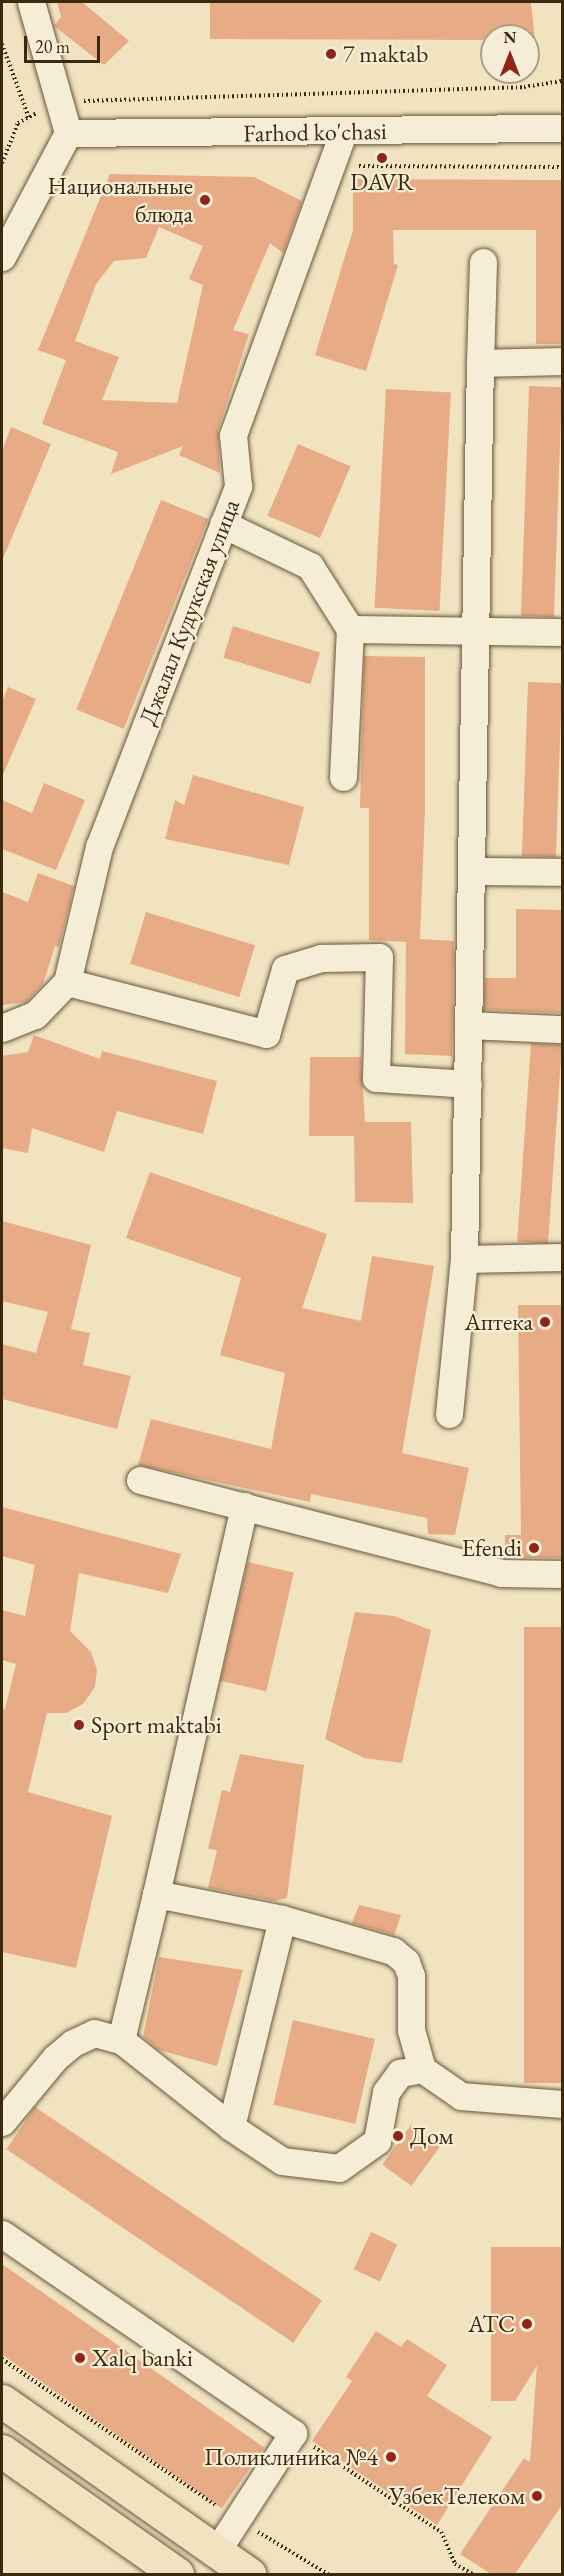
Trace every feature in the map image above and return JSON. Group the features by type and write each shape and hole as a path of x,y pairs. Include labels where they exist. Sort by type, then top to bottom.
{"main road":[{"path":"2,2401 249,2574"},
{"path":"2,2451 177,2574"}],"street":[{"path":"2,257 68,133 31,2"},
{"name":"Farhod ko'chasi","path":"68,133 343,133 562,128"},
{"name":"Джалал Кудукская улица","path":"67,982 99,847 238,486 233,435 343,133"},
{"path":"449,1414 464,1258 483,262"},
{"path":"480,363 562,361"},
{"path":"223,524 310,567 350,629 343,777"},
{"path":"350,629 476,633 562,632"},
{"path":"471,871 562,872"},
{"path":"2,1028 35,1015 67,982 266,1034 285,969 321,958 379,957 376,1078 468,1084"},
{"path":"469,1025 562,1029"},
{"path":"464,1258 562,1257"},
{"path":"140,1480 501,1573 562,1575"},
{"path":"121,2040 244,1506"},
{"path":"156,1894 282,1919 393,1951 406,1962 411,1976 411,2030 422,2069 461,2096 562,2104"},
{"path":"231,2127 282,1919"},
{"path":"2,2122 55,2058 73,2043 94,2033 121,2040 231,2127 282,2161 339,2168 378,2141 386,2092 400,2073 422,2069"},
{"path":"2,2234 293,2433 216,2552"}],"path":[{"path":"2,45 29,118"},
{"path":"2,163 18,123 59,102 524,87 562,81"},
{"path":"331,166 562,167"},
{"path":"2,2359 237,2520 328,2574"},
{"path":"293,2433 441,2532 455,2564 472,2574"}],"building":[{"path":"57,2 82,2 129,41 104,65 54,26 61,17"},
{"path":"210,2 531,2 533,24 480,24 480,40 210,39"},
{"path":"110,174 254,177 302,201 283,253 270,243 233,330 249,334 218,430 220,473 179,455 183,446 111,474 118,452 42,424 66,360 38,350","holes":["159,227 203,246 189,279 203,285 177,403 102,400 119,357 75,341 96,284 114,261 146,258"]},
{"path":"353,179 562,180 562,344 536,344 536,230 393,230 394,264 398,265 366,371 315,355 353,230"},
{"path":"529,386 562,387 554,617 521,616"},
{"path":"386,389 451,392 439,611 375,608"},
{"path":"11,427 51,444 2,561 2,451"},
{"path":"298,444 350,466 320,538 268,516"},
{"path":"161,500 208,519 124,729 76,710"},
{"path":"233,626 320,653 310,684 223,658"},
{"path":"364,656 425,657 425,809 420,939 454,941 452,1056 405,1054 406,942 369,940 369,808 360,808"},
{"path":"528,682 562,683 556,857 522,856"},
{"path":"8,687 36,699 2,777 2,702"},
{"path":"193,775 304,807 289,865 165,839 175,800 184,805"},
{"path":"44,783 85,800 56,870 2,849 2,800 32,813"},
{"path":"38,873 74,886 59,947 55,946 43,984 26,1002 2,1005 2,892 28,902"},
{"path":"516,909 562,910 562,1013 484,1010 485,978 516,978"},
{"path":"146,912 255,945 239,997 130,964"},
{"path":"34,1035 100,1059 102,1051 217,1081 203,1134 117,1111 104,1152 32,1128 28,1153 2,1148 2,1056 28,1052"},
{"path":"531,1043 562,1045 548,1244 517,1242"},
{"path":"310,1057 361,1057 365,1122 411,1122 413,1203 355,1202 354,1136 309,1136"},
{"path":"150,1172 327,1234 302,1308 361,1321 372,1256 434,1266 402,1453 469,1468 455,1535 428,1534 427,1518 311,1494 310,1502 138,1465 151,1419 271,1449 285,1373 220,1355 241,1278 126,1238"},
{"path":"2,1221 91,1245 71,1329 90,1333 83,1365 131,1376 117,1429 2,1399 2,1344 36,1353 48,1312 2,1301"},
{"path":"518,1305 562,1305 562,1558 505,1557 505,1535 521,1535"},
{"path":"2,1507 181,1554 168,1593 79,1573 70,1631 91,1652 97,1670 95,1687 83,1704 66,1713 47,1713 28,1792 112,1816 76,1968 2,1952 2,1708 5,1709 16,1664 2,1660 2,1610 25,1616 35,1565 2,1556"},
{"path":"248,1562 294,1573 266,1691 221,1681"},
{"path":"355,1612 394,1616 431,1630 402,1763 364,1758 325,1739"},
{"path":"524,1627 562,1627 562,2083 524,2083"},
{"path":"240,1754 304,1765 287,1898 274,1901 208,1888 217,1850 208,1849 222,1790 230,1792"},
{"path":"359,1905 401,1915 394,1935 352,1923"},
{"path":"159,1957 243,1970 217,2066 159,2050 143,2037"},
{"path":"293,2020 375,2039 355,2124 273,2105"},
{"path":"35,2107 322,2300 293,2343 6,2149"},
{"path":"411,2125 440,2146 411,2186 382,2165"},
{"path":"371,2232 397,2244 380,2281 354,2269"},
{"path":"491,2247 562,2247 562,2505 515,2574 491,2574 460,2554 524,2458 530,2462 537,2366 515,2401 491,2401"},
{"path":"2,2264 264,2448 222,2508 2,2354"},
{"path":"376,2331 401,2347 407,2339 447,2365 427,2396 492,2437 437,2525 312,2441 352,2381 346,2377"}],"place":[{"name":"7 maktab","path":"331,54"},
{"name":"DAVR","path":"382,158"},
{"name":"Национальные блюда","path":"205,200"},
{"name":"Аптека","path":"545,1322"},
{"name":"Efendi","path":"534,1548"},
{"name":"Sport maktabi","path":"79,1725"},
{"name":"Дом","path":"398,2136"},
{"name":"ATC","path":"527,2324"},
{"name":"Xalq banki","path":"80,2358"},
{"name":"Поликлиника №4","path":"391,2457"},
{"name":"УзбекТелеком","path":"537,2496"}]}
